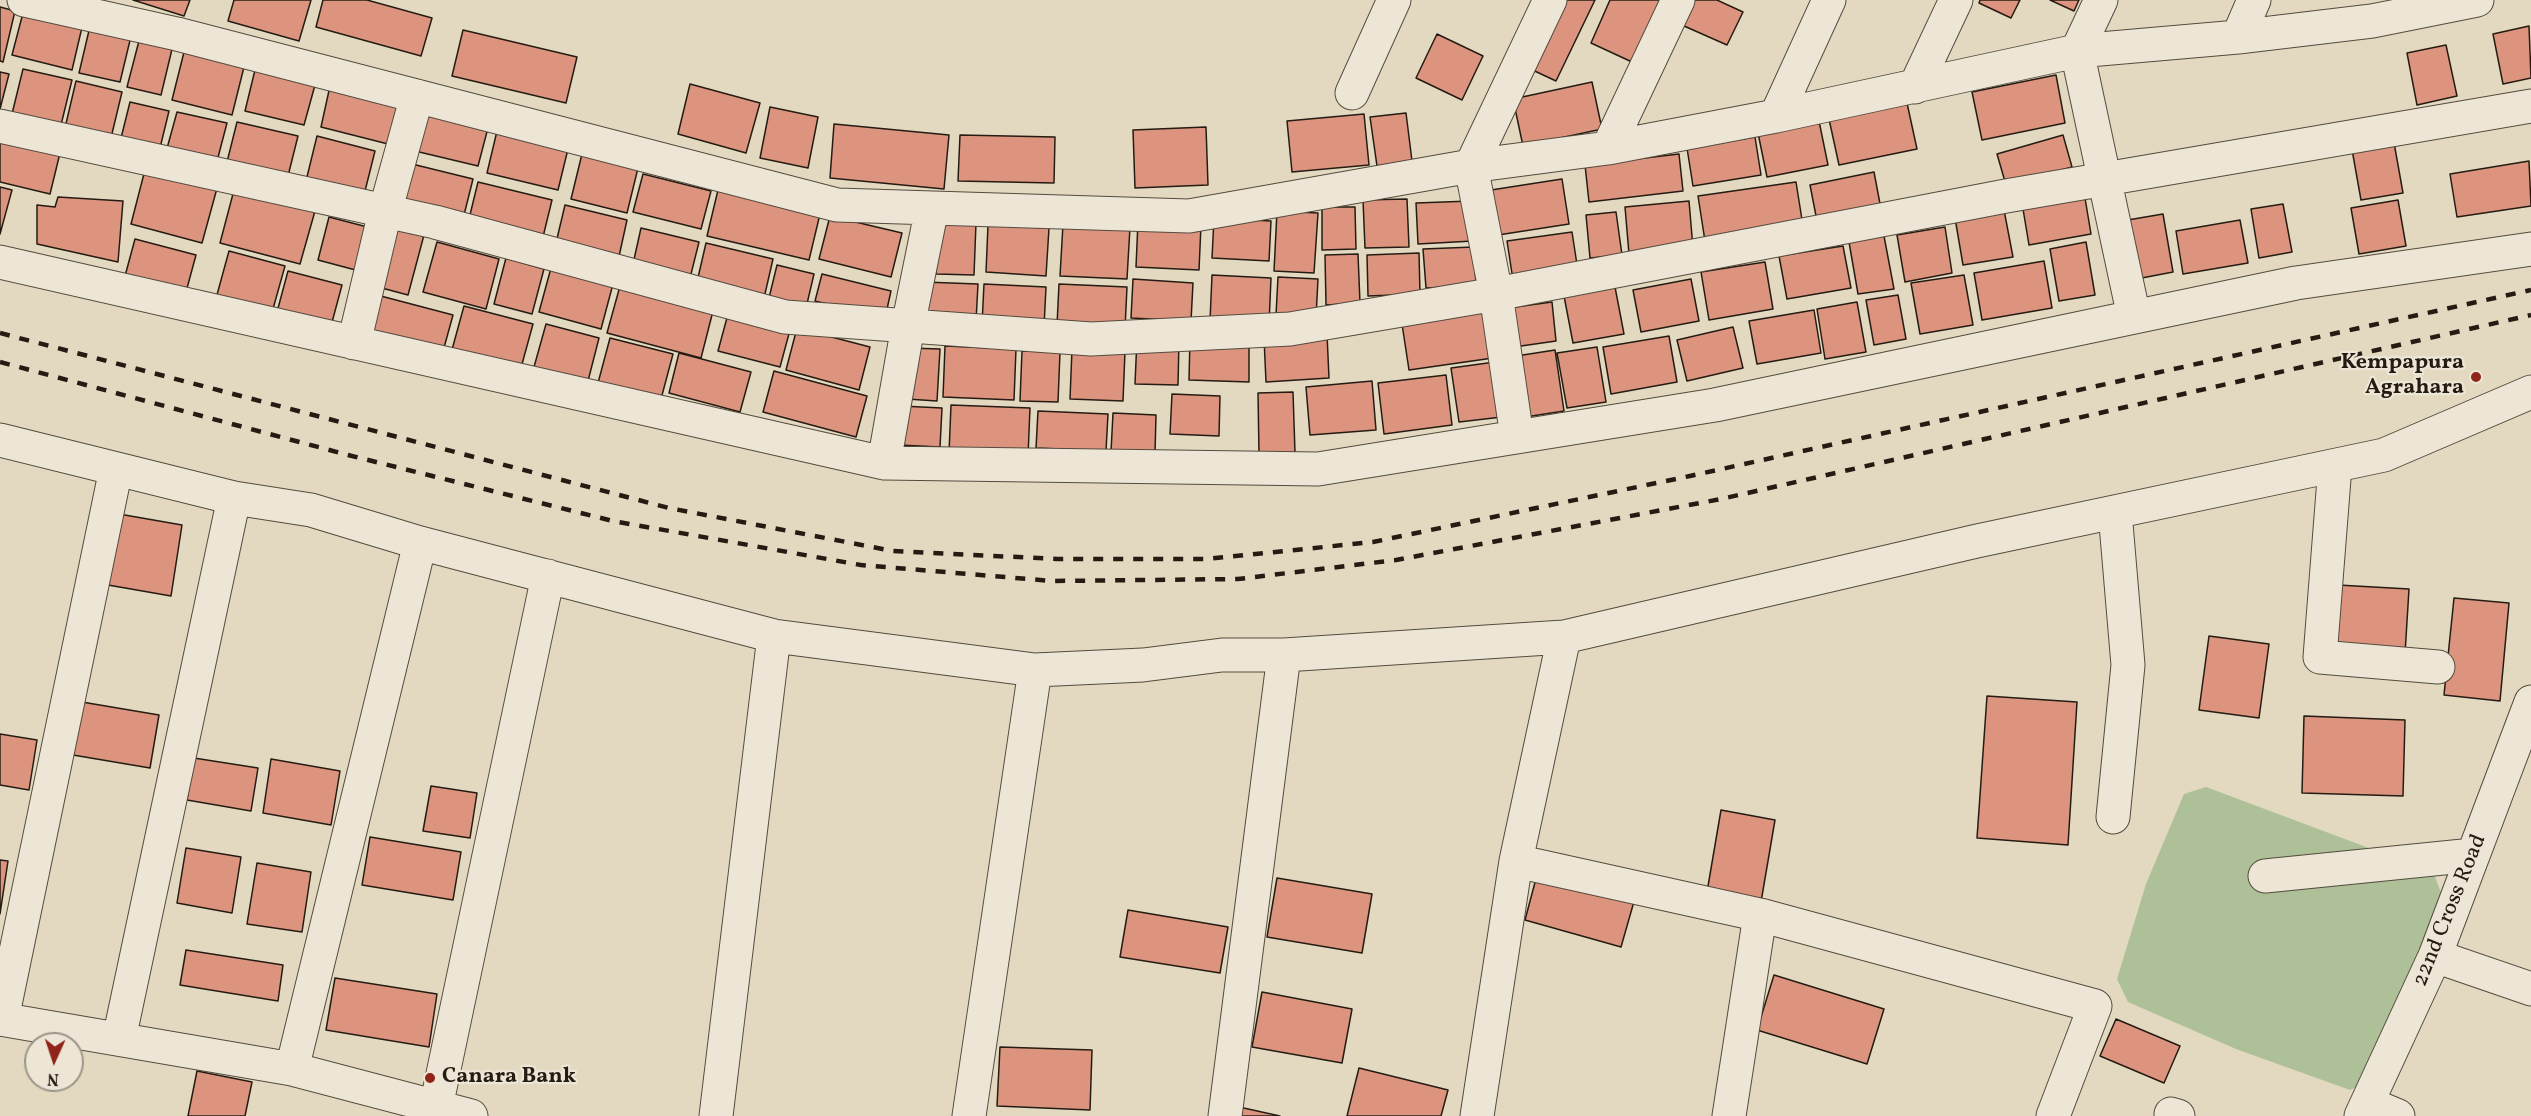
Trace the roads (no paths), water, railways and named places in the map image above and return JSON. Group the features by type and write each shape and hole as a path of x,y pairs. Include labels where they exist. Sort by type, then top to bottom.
{"street":[{"path":"24,0 177,34 837,206 1189,216 1471,166 1608,148 1776,116 2077,51 2238,38 2376,10 2477,0"},
{"path":"1352,93 1394,0"},
{"path":"1517,437 1496,294 1471,166 1550,0"},
{"path":"1608,148 1678,0"},
{"path":"1776,116 1829,0"},
{"path":"1915,87 1956,0"},
{"path":"2101,0 2077,51 2134,317"},
{"path":"2238,38 2254,0"},
{"path":"354,343 385,212 417,96"},
{"path":"0,126 435,222 785,317 1091,339 1290,329 1496,294 2103,179 2531,106"},
{"path":"884,463 932,208"},
{"path":"0,262 884,463 1318,469 1715,405 2296,283 2531,249"},
{"path":"0,440 234,498 311,510 420,543 774,636 1035,670 1143,665 1222,655 1284,655 1564,637 1977,541 2384,455 2531,392"},
{"path":"2335,465 2320,657 2438,667"},
{"path":"116,469 1,1019 292,1070 471,1116"},
{"path":"118,1039 234,498"},
{"path":"2113,817 2128,666 2115,512"},
{"path":"292,1070 420,543"},
{"path":"436,1107 548,576"},
{"path":"716,1116 774,636"},
{"path":"1477,1116 1516,861 1564,637"},
{"path":"1225,1116 1284,655"},
{"path":"969,1116 1035,670"},
{"name":"22nd Cross Road","path":"2364,1110 2435,956 2531,702"},
{"path":"2265,876 2473,855"},
{"path":"1516,861 1760,915 2095,1006 2053,1116"},
{"path":"1729,1116 1760,915"},
{"path":"2435,956 2531,989"},
{"path":"2364,1110 2398,1116"}],"railway":[{"path":"0,333 669,508 893,551 1057,559 1206,559 1373,542 1690,476 2531,290"},
{"path":"0,362 348,455 613,521 861,565 1052,581 1238,579 1396,560 1721,499 2531,315"}],"place":[{"name":"Kempapura Agrahara","path":"2476,377"},
{"name":"Canara Bank","path":"430,1078"}]}
